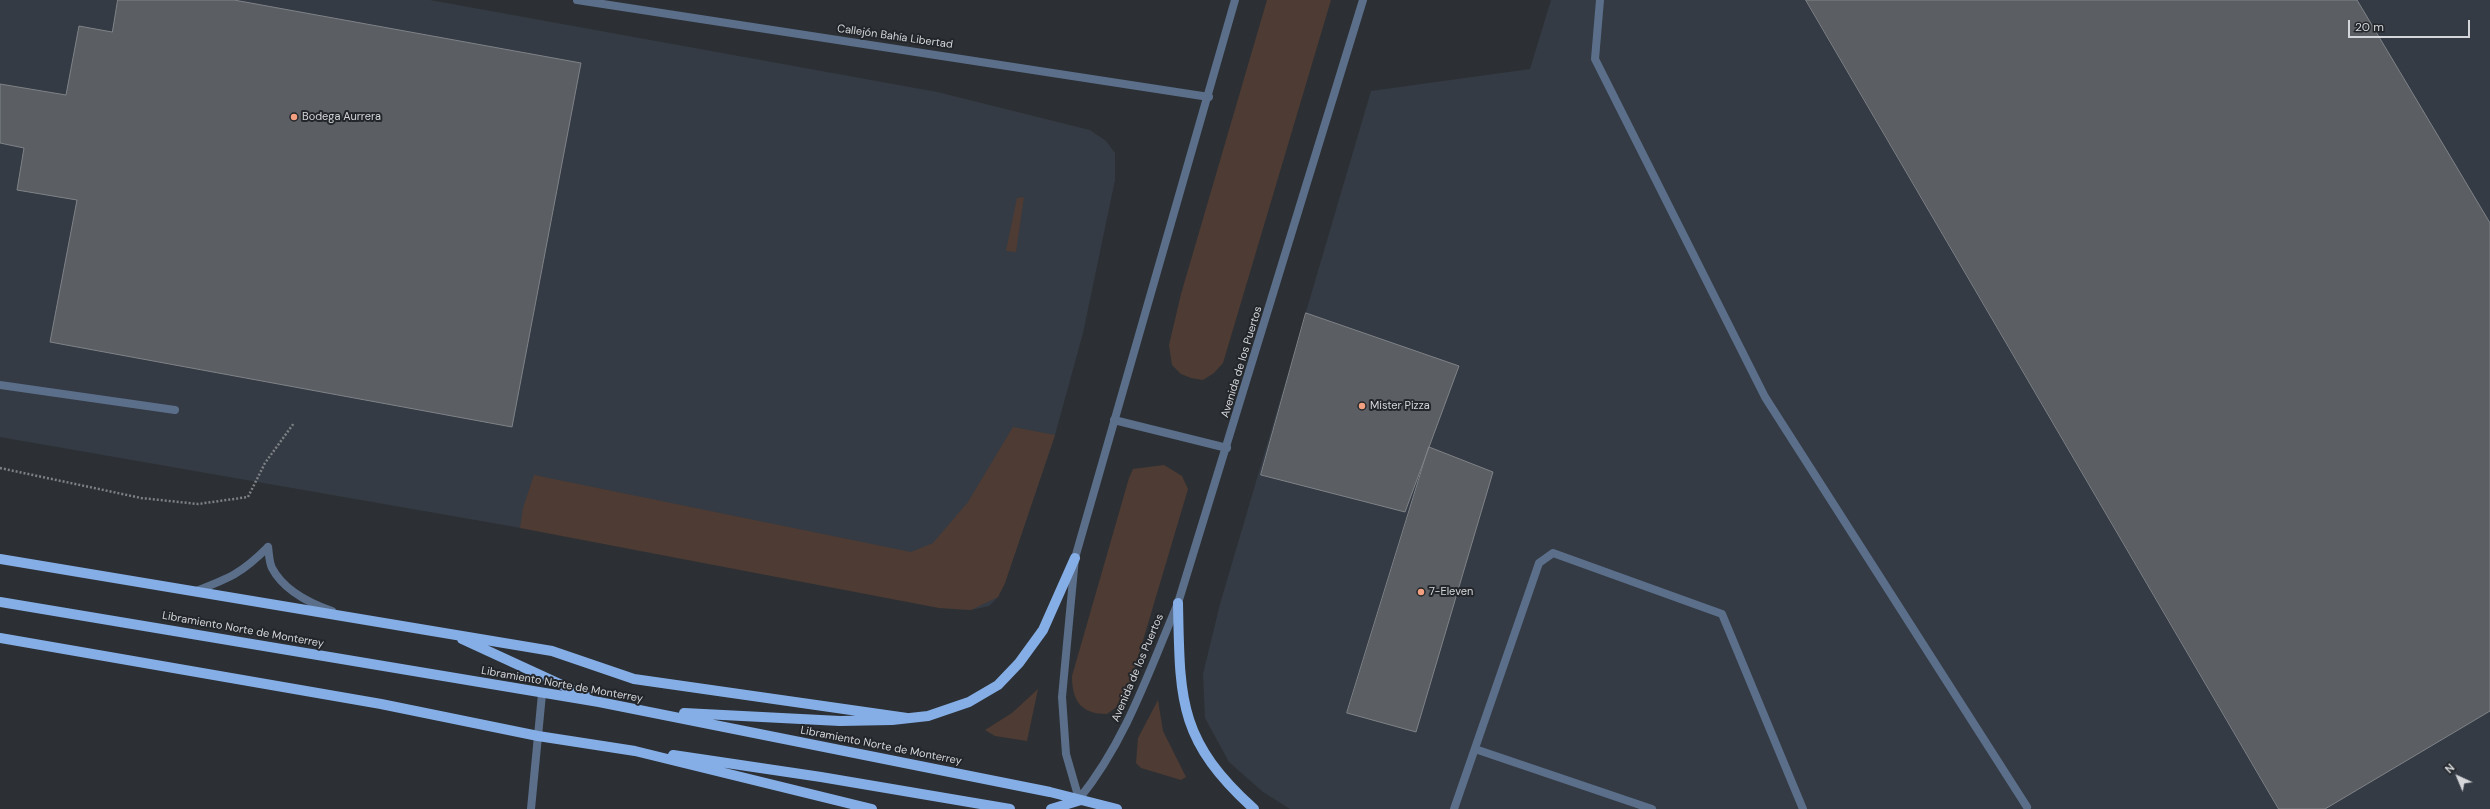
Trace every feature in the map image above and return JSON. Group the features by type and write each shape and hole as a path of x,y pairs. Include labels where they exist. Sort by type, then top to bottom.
{"main road":[{"path":"650,712 840,721 928,716 969,702 998,685 1019,663 1043,630 1075,558"},
{"path":"0,559 340,614 552,651 634,679 907,718"},
{"name":"Libramiento Norte de Monterrey","path":"0,602 542,694 599,702 1080,799 1117,809"},
{"path":"1178,603 1181,691 1190,726 1205,756 1224,780 1254,809"},
{"path":"450,634 599,702"},
{"path":"0,637 381,704 538,736 635,751 734,763 1010,809"},
{"path":"635,751 872,809"},
{"path":"1051,809 1080,799 1090,809"}],"street":[{"name":"Callejón Bahía Libertad","path":"577,0 1209,97"},
{"path":"1080,799 1066,754 1062,697 1075,558 1209,97 1235,0"},
{"name":"Avenida de los Puertos","path":"1080,799 1109,757 1139,699 1178,603 1227,448 1363,0"},
{"path":"1600,0 1595,59 1765,397 2027,807"},
{"path":"0,385 175,410"},
{"path":"1114,420 1227,448"},
{"path":"196,591 226,580 248,568 268,547 272,567 280,580 307,602 340,614"},
{"path":"1454,809 1539,563 1553,553 1722,614 1803,809"},
{"path":"531,809 542,694"},
{"path":"1474,749 1652,809"}],"path":[{"path":"0,468 79,486 148,499 198,504 248,497 265,463 294,423"}],"shaded area":[{"path":"0,0 430,0 937,92 1090,130 1106,141 1115,153 1115,180 1083,333 1055,435 1009,571 998,597 989,606 971,610 951,609 716,562 0,437"},
{"path":"1267,0 1331,0 1223,363 1214,373 1203,380 1191,378 1181,374 1172,365 1169,345 1181,294"},
{"path":"1551,0 2490,0 2490,809 1290,809 1263,792 1229,762 1205,718 1203,674 1220,604 1371,91 1530,69"},
{"path":"1024,197 1016,252 1006,251 1017,198"},
{"path":"1013,427 1055,435 1005,583 998,597 971,610 939,608 520,528 523,508 534,475 911,552 933,543 968,502"},
{"path":"1164,465 1182,476 1188,489 1125,701 1107,714 1091,712 1084,709 1076,699 1072,685 1072,676 1129,478 1133,469"},
{"path":"1038,689 1027,741 995,736 985,730 1012,713"},
{"path":"1158,700 1163,731 1186,777 1181,780 1141,768 1136,763 1138,738"}],"building":[{"path":"118,0 234,0 581,63 512,427 50,342 77,200 17,190 24,148 0,143 0,84 66,95 79,26 112,32"},
{"path":"1806,0 2357,0 2490,223 2490,711 2325,809 2279,809"},
{"name":"Mister Pizza","path":"1306,313 1459,366 1405,512 1261,475"},
{"name":"7-Eleven","path":"1429,447 1493,472 1416,732 1347,713"}],"place":[{"name":"Bodega Aurrera","path":"294,117"},
{"name":"Mister Pizza","path":"1362,406"},
{"name":"7-Eleven","path":"1421,592"}]}
